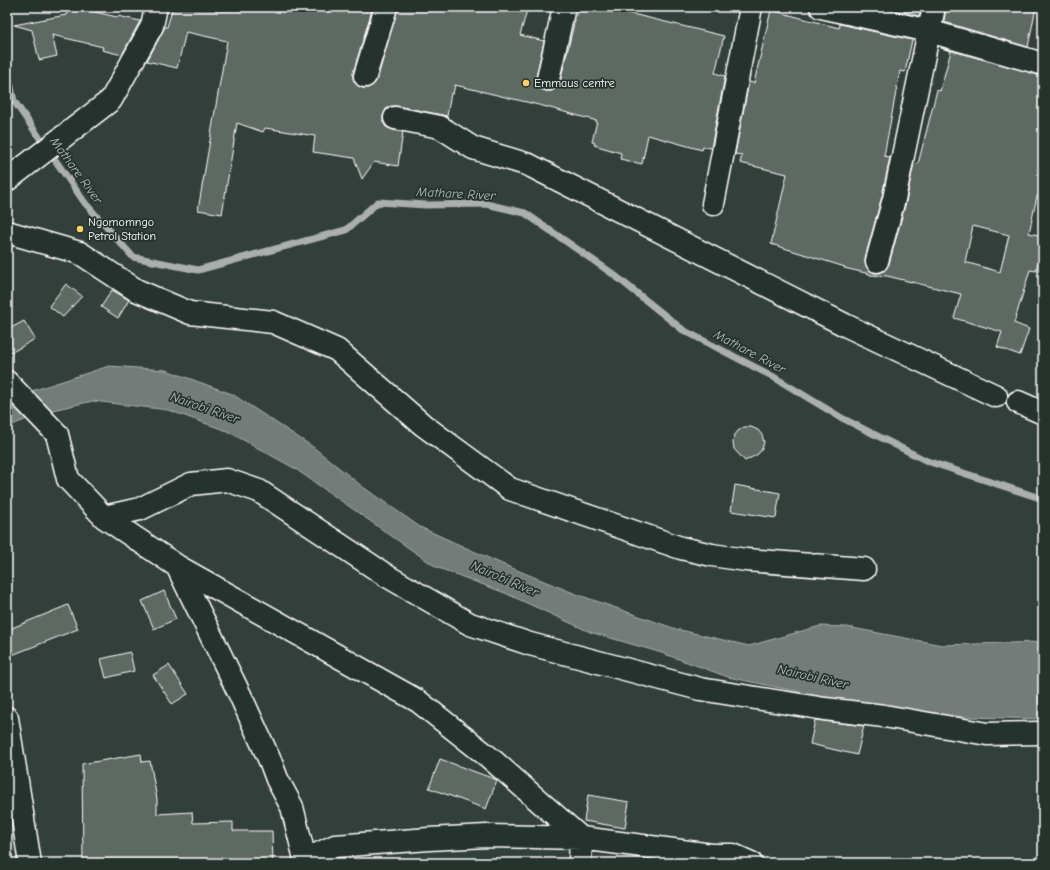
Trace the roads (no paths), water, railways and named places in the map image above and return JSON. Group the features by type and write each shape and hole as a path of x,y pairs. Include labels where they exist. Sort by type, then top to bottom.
{"street":[{"path":"7,180 111,100 152,26 156,7"},
{"path":"365,76 386,7"},
{"path":"548,79 564,7"},
{"path":"713,204 751,7"},
{"path":"821,7 929,31 1043,64"},
{"path":"877,261 894,199 934,7"},
{"path":"395,118 440,127 472,148 529,165 847,326 996,396"},
{"path":"7,232 80,253 136,290 190,313 273,322 337,350 423,425 510,489 687,550 746,560 864,569"},
{"path":"7,382 57,434 68,479 104,517 177,566 418,701 490,758 581,838"},
{"path":"1018,402 1043,413"},
{"path":"104,517 140,509 190,484 227,480 259,490 386,576 470,624 530,644 700,689 825,709 884,716 987,734 1043,734"},
{"path":"177,566 241,698 277,779 292,807 306,861 335,846 487,836 581,838 712,854 733,855 750,863"},
{"path":"7,718 30,863"},
{"path":"580,863 581,838"}],"water":[{"name":"Nairobi River","path":"109,366 166,370 232,394 313,447 363,487 420,527 502,564 576,594 676,629 749,646 820,626 847,627 942,645 1043,642 1043,719 932,716 858,706 728,677 662,653 590,632 505,593 436,567 294,468 227,431 168,410 93,401 48,411 7,427 7,399"}],"waterway":[{"name":"Mathare River","path":"7,68 14,101 85,203 133,257 198,270 346,230 378,202 426,205 486,204 525,213 613,274 683,330 772,376 840,417 927,461 1043,499"}],"place":[{"name":"Emmaus centre","path":"526,83"},
{"name":"Ngomomngo Petrol Station","path":"80,229"}]}
